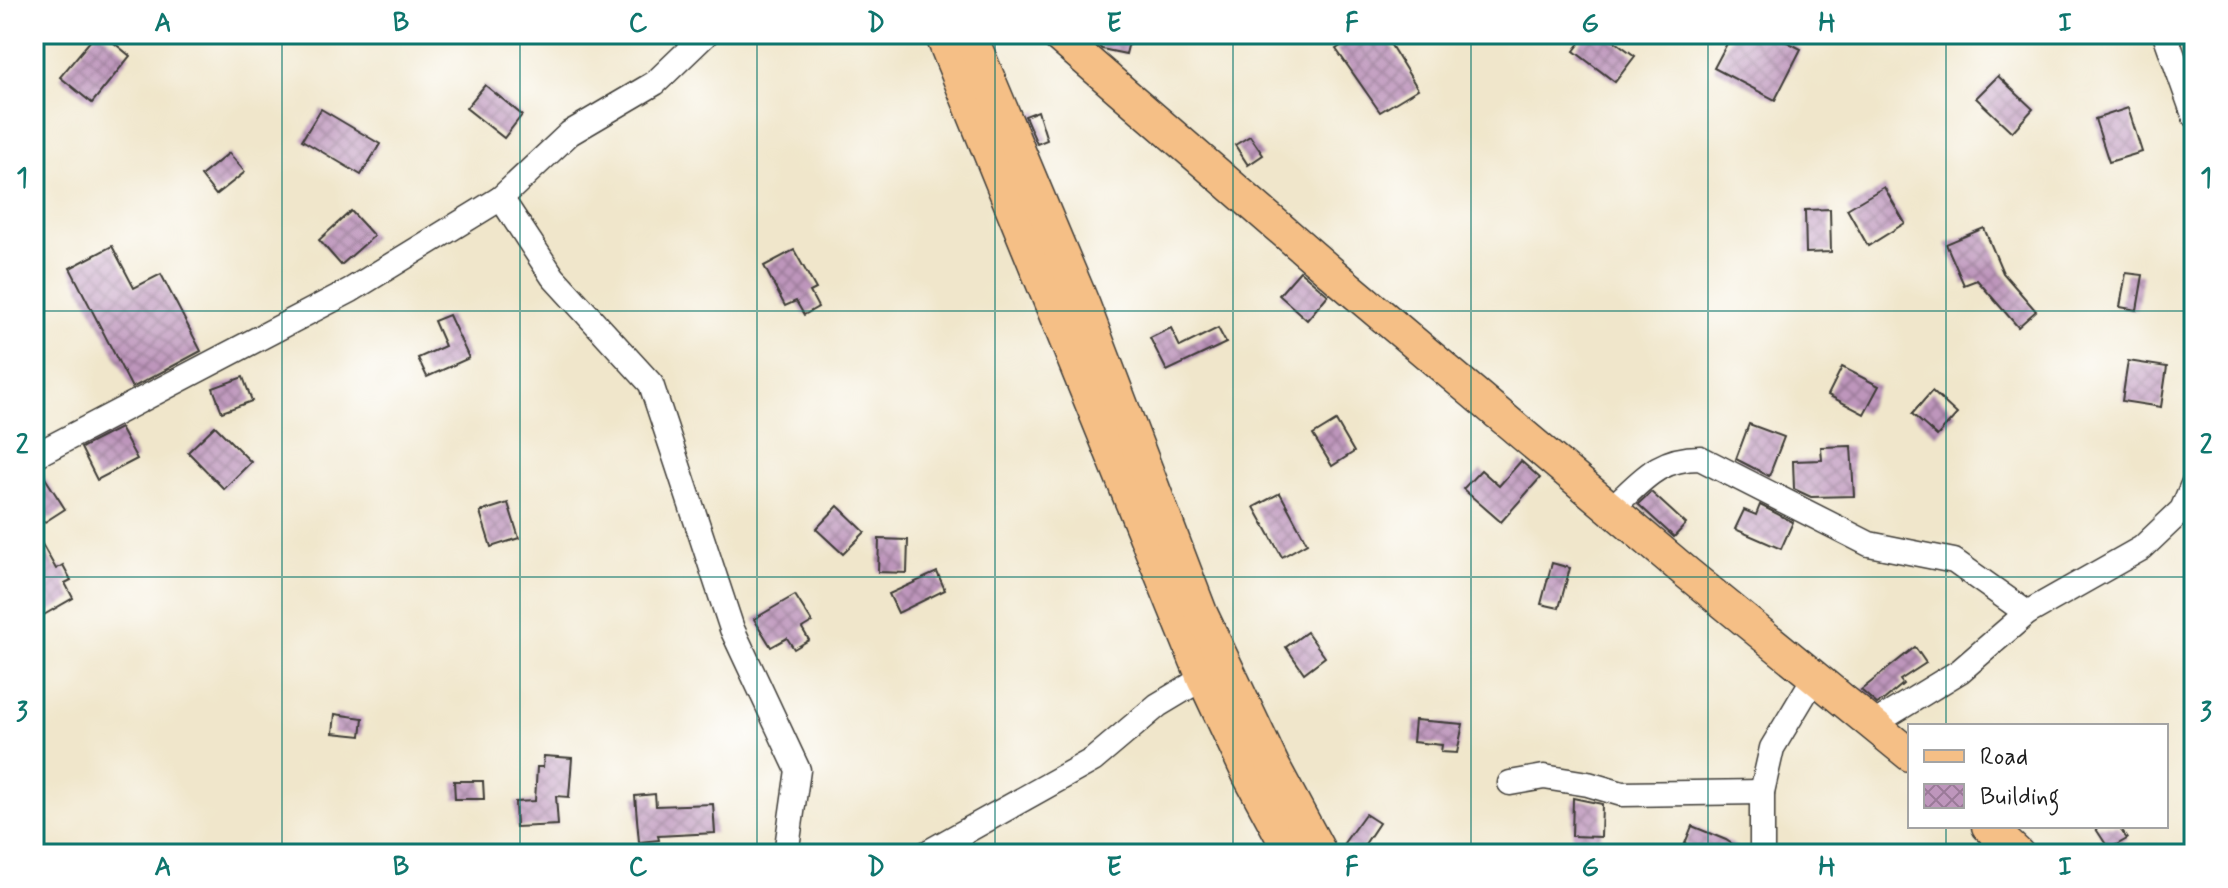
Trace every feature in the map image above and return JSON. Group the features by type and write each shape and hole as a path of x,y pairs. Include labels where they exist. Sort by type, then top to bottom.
{"main road":[{"path":"941,34 999,139 1084,306 1201,613 1273,765 1321,854"},
{"path":"970,34 999,139 1203,678 1249,776 1291,854"},
{"path":"1056,34 1341,281 1908,753"},
{"path":"1990,828 2018,854"}],"street":[{"path":"34,456 351,290 501,198 570,133 655,83 706,34"},
{"path":"2165,34 2194,115"},
{"path":"501,198 553,277 651,384 732,629 798,770 786,854"},
{"path":"1612,508 1657,467 1676,458 1700,458 1869,544 1954,561 2027,613"},
{"path":"1875,723 1960,671 2027,613 2142,548 2182,510 2194,482"},
{"path":"925,854 1093,760 1158,705 1203,678"},
{"path":"1762,854 1762,792 1772,748 1814,678"},
{"path":"1510,783 1544,777 1588,784 1622,794 1762,792"}],"building":[{"path":"96,34 103,34 130,56 92,103 60,77"},
{"path":"1085,34 1131,34 1126,54 1102,49"},
{"path":"1360,34 1384,34 1418,89 1380,112 1336,49"},
{"path":"1587,34 1605,34 1635,56 1615,82 1574,51"},
{"path":"1732,34 1772,34 1801,49 1775,100 1714,68"},
{"path":"1998,76 2033,109 2012,132 1976,98"},
{"path":"485,85 522,115 504,138 466,108"},
{"path":"2128,108 2142,152 2109,162 2095,119"},
{"path":"321,109 380,144 361,175 302,140"},
{"path":"1038,111 1047,140 1037,144 1025,116"},
{"path":"1250,136 1263,155 1248,165 1235,145"},
{"path":"229,153 245,172 216,195 201,176"},
{"path":"1884,187 1905,223 1868,246 1847,209"},
{"path":"1830,209 1831,252 1806,253 1805,210"},
{"path":"351,211 374,236 341,265 319,240"},
{"path":"1984,228 2003,273 2036,311 2018,327 1977,280 1964,285 1946,244"},
{"path":"112,246 134,288 161,274 201,351 132,388 70,268"},
{"path":"794,250 816,289 810,292 818,307 804,315 796,301 785,306 764,266"},
{"path":"1300,271 1328,295 1307,320 1279,295"},
{"path":"2126,273 2143,275 2137,310 2120,307"},
{"path":"449,315 469,358 427,377 418,358 445,346 434,321"},
{"path":"1171,328 1180,347 1218,328 1226,343 1167,371 1150,338"},
{"path":"2128,361 2167,367 2161,407 2122,401"},
{"path":"1842,367 1879,386 1864,414 1828,395"},
{"path":"243,377 252,401 222,412 213,388"},
{"path":"1932,391 1957,414 1937,436 1912,414"},
{"path":"1336,421 1354,452 1332,466 1313,435"},
{"path":"1749,424 1784,437 1769,476 1736,459"},
{"path":"215,426 251,462 224,489 188,452"},
{"path":"120,428 137,459 97,480 81,448"},
{"path":"1851,446 1854,496 1811,497 1794,489 1793,461 1822,460 1821,447"},
{"path":"1521,461 1540,478 1501,522 1463,489 1481,470 1499,486"},
{"path":"40,470 65,509 34,529 34,471"},
{"path":"1651,492 1686,524 1674,537 1638,504"},
{"path":"1280,493 1307,543 1282,557 1254,507"},
{"path":"508,503 519,538 491,547 480,512"},
{"path":"1760,505 1793,522 1781,549 1735,529 1744,510 1756,515"},
{"path":"838,506 865,532 843,554 816,529"},
{"path":"34,530 56,569 63,565 71,580 65,583 73,598 42,616 34,602"},
{"path":"879,539 908,540 907,573 878,572"},
{"path":"1552,563 1570,568 1559,608 1541,604"},
{"path":"937,572 945,590 898,613 889,594"},
{"path":"795,595 812,622 802,628 809,640 794,649 787,638 771,647 754,619"},
{"path":"1307,632 1325,657 1304,673 1286,647"},
{"path":"1915,647 1926,663 1900,680 1903,684 1885,699 1877,704 1861,690"},
{"path":"335,714 363,718 361,736 333,733"},
{"path":"1415,720 1463,724 1457,753 1441,752 1442,745 1413,742"},
{"path":"544,756 572,758 569,797 556,796 558,825 516,827 515,802 535,801 537,767 543,767"},
{"path":"454,781 483,781 484,799 455,799"},
{"path":"655,794 656,806 713,804 715,833 658,836 659,840 639,842 635,796"},
{"path":"1573,798 1602,804 1601,837 1572,836"},
{"path":"1365,814 1379,823 1359,853 1344,843"},
{"path":"1692,826 1726,840 1747,854 1691,854 1682,851"},
{"path":"2095,828 2119,828 2127,839 2109,849"}]}
